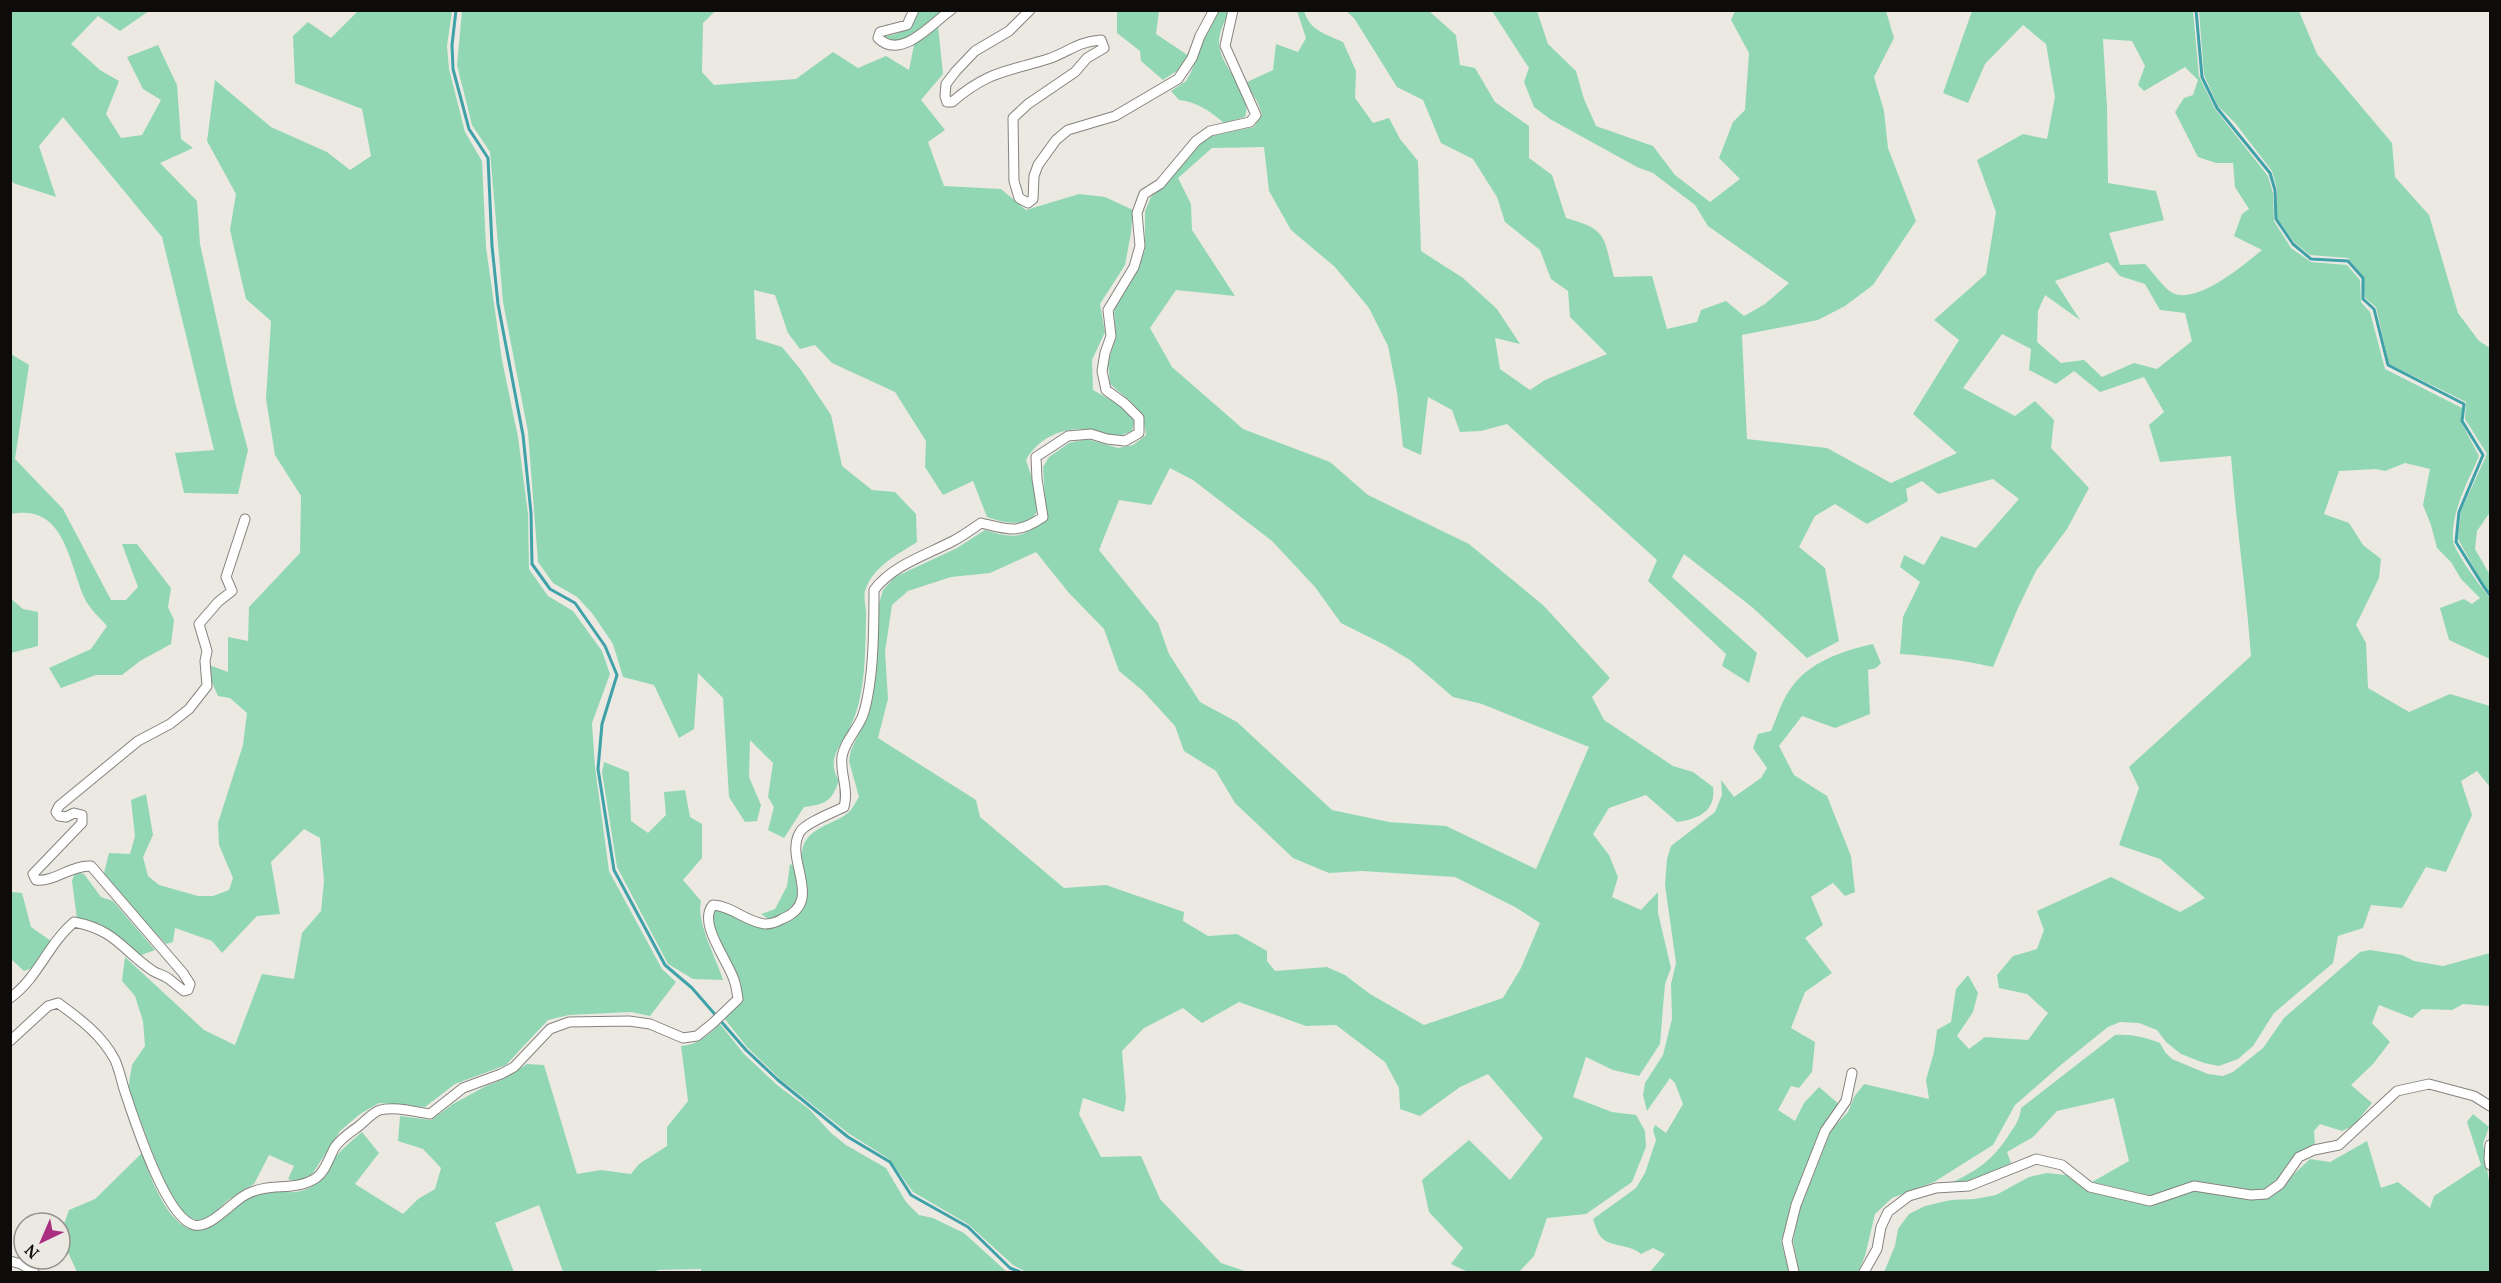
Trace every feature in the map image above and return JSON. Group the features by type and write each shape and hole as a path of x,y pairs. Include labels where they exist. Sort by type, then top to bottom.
{"street":[{"path":"914,10 907,25 880,32 878,38 894,46 908,43 951,10"},
{"path":"1030,10 1009,31 975,51 946,84 945,96 947,102 952,102 988,76 1052,58 1083,42 1101,40 1104,48 1088,58 1075,72 1028,104 1013,118 1014,181 1019,198 1029,203 1033,199 1034,177 1038,165 1056,140 1068,130 1115,116 1178,79 1192,58 1200,36 1214,10"},
{"path":"10,1041 48,1006 58,1003 78,1017 101,1039 115,1061 161,1188 186,1221 195,1225 210,1222 245,1194 261,1188 299,1186 308,1183 319,1176 336,1146 379,1110 395,1109 430,1114 463,1088 501,1074 513,1067 550,1029 569,1022 629,1021 650,1024 682,1038 697,1036 713,1023 738,999 735,980 712,935 707,917 708,910 713,905 723,906 764,924 774,923 788,917 800,906 803,889 797,859 800,832 844,807 847,796 842,772 843,754 863,716 868,688 874,590 882,579 901,566 956,540 981,523 1013,531 1029,527 1043,517 1036,457 1068,436 1091,434 1125,441 1139,433 1139,418 1125,403 1106,390 1102,371 1111,336 1108,310 1134,267 1140,246 1137,213 1144,194 1160,184 1196,141 1210,131 1250,123 1257,115 1225,46 1233,10"},
{"path":"10,998 21,990 61,933 74,922 91,926 107,934 124,945 153,971 168,978 184,991 188,990 190,984 183,973 91,866 83,866 44,881 36,880 33,874 82,823 82,815 74,813 66,817 60,816 56,812 59,806 138,741 170,724 189,709 207,686 205,661 207,651 199,624 218,602 232,591 226,577 245,519"},
{"path":"1794,1272 1787,1241 1796,1205 1825,1131 1846,1101 1852,1073"},
{"path":"1864,1272 1877,1249 1881,1227 1888,1212 1909,1196 1936,1188 1969,1186 2036,1159 2062,1164 2090,1186 2150,1201 2194,1186 2251,1195 2266,1194 2280,1184 2299,1157 2314,1150 2339,1145 2397,1091 2429,1084 2474,1096 2490,1106"},
{"path":"2490,1145 2488,1158 2490,1165"},
{"path":"10,1261 21,1263 34,1272"}],"green space":[{"path":"11,10 149,11 120,31 98,16 71,44 100,70 119,81 106,114 121,138 142,135 161,100 143,89 127,57 158,45 177,85 181,139 193,148 160,163 197,201 200,244 234,398 248,450 238,494 184,493 175,453 214,450 162,237 63,117 39,146 56,197 13,183 10,173"},
{"path":"358,11 452,11 447,46 449,69 465,132 482,161 486,247 502,360 518,437 528,514 529,569 548,596 573,611 602,651 610,674 592,723 595,767 609,871 662,969 676,982 650,1016 631,1012 569,1015 548,1020 506,1065 455,1084 425,1107 379,1103 360,1114 340,1131 311,1176 299,1182 288,1179 294,1166 269,1155 254,1184 229,1199 202,1222 185,1216 166,1188 128,1089 132,1065 145,1046 143,1021 135,996 122,981 125,957 204,1030 235,1045 262,974 294,979 302,933 321,911 324,881 320,838 304,829 271,862 280,914 257,916 222,953 212,941 175,928 173,942 166,944 132,909 104,873 109,853 130,854 135,836 131,800 146,794 153,835 143,857 148,876 159,885 198,896 213,896 229,890 233,878 219,845 218,823 243,745 247,713 230,698 218,696 210,678 209,665 228,672 228,637 248,641 249,607 300,553 301,496 275,455 266,399 271,321 246,299 230,230 236,194 207,141 215,80 271,127 327,152 350,170 371,156 362,109 295,83 293,36 308,22 331,38"},
{"path":"462,11 715,11 703,23 702,72 714,85 796,79 833,52 858,68 886,56 909,70 914,45 938,26 943,74 921,100 945,130 928,142 944,186 1001,189 1026,210 1079,194 1105,197 1133,210 1125,265 1100,304 1105,332 1092,360 1093,390 1123,407 1135,417 1132,431 1111,436 1089,430 1072,430 1064,431 1042,441 1026,460 1035,487 1038,503 1036,512 1032,518 1018,523 987,517 973,481 943,495 925,467 926,441 895,392 832,363 815,345 800,349 788,333 775,295 754,290 756,339 782,347 801,370 831,415 842,466 872,490 895,492 916,514 917,542 880,568 865,591 865,648 861,694 853,722 835,757 834,768 839,781 827,801 804,807 784,838 768,830 774,807 768,797 773,763 750,740 749,777 761,805 757,821 745,822 729,797 723,698 698,673 694,729 679,738 654,685 623,677 613,644 592,613 577,597 553,583 538,562 528,432 503,302 490,152 472,125 457,65"},
{"path":"917,11 945,11 909,37 901,40 883,39 883,36 899,33 907,28 918,15"},
{"path":"1117,11 1159,11 1156,34 1189,56 1181,68 1163,80 1141,61 1140,51 1117,33"},
{"path":"1216,11 1229,11 1220,34 1220,52 1241,89 1246,107 1245,117 1224,123 1203,108 1179,100 1171,91 1186,81"},
{"path":"1297,11 1304,11 1310,23 1319,31 1343,42 1356,71 1355,98 1373,123 1389,118 1400,139 1418,161 1421,251 1463,278 1497,309 1520,344 1495,338 1500,369 1530,390 1545,380 1607,354 1570,317 1568,291 1551,279 1540,250 1505,222 1497,197 1473,159 1441,143 1423,100 1397,87 1354,18 1346,11 1429,11 1456,35 1460,65 1475,68 1495,102 1529,126 1529,158 1552,175 1566,218 1590,227 1602,237 1614,277 1652,276 1667,329 1697,322 1701,310 1726,301 1744,316 1765,304 1789,283 1708,226 1695,205 1653,173 1637,167 1550,119 1534,107 1524,82 1529,68 1492,11 1537,11 1548,44 1576,71 1584,99 1596,126 1653,146 1675,175 1710,202 1740,179 1719,158 1733,122 1745,110 1749,53 1731,20 1735,11 1886,11 1894,38 1874,77 1884,111 1888,148 1916,221 1873,285 1845,306 1818,320 1742,335 1747,439 1827,448 1891,483 1957,453 1913,414 1959,340 1934,320 1986,274 1996,212 1977,160 2023,134 2047,139 2055,97 2046,44 2023,25 1985,64 1968,103 1943,93 1972,11 2193,11 2199,76 2215,109 2268,176 2273,193 2274,221 2291,248 2311,262 2347,265 2360,280 2361,302 2370,312 2385,369 2462,408 2461,422 2479,456 2457,508 2453,540 2463,561 2490,598 2490,659 2449,640 2440,608 2464,599 2472,604 2480,598 2461,579 2451,562 2437,548 2423,505 2430,469 2405,463 2385,471 2376,469 2339,471 2324,514 2349,523 2363,545 2381,559 2379,578 2356,625 2366,643 2368,688 2409,712 2450,694 2490,706 2490,787 2477,771 2461,781 2472,815 2446,872 2426,867 2402,908 2371,905 2363,928 2338,936 2333,963 2274,1013 2253,1046 2238,1059 2219,1066 2204,1063 2181,1054 2166,1042 2157,1030 2139,1023 2120,1022 2108,1027 2015,1105 1993,1145 1934,1182 1892,1198 1875,1214 1865,1256 1858,1272 1797,1272 1798,1265 1793,1241 1799,1211 1831,1130 1848,1112 1854,1097 1864,1084 1929,1099 1926,1080 1937,1030 1951,1022 1956,989 1968,975 1978,993 1973,1012 1957,1036 1969,1049 1985,1037 2028,1040 2048,1013 2027,994 1999,988 1997,975 2013,956 2037,949 2044,930 2037,911 2111,877 2180,912 2205,898 2160,859 2119,845 2139,788 2129,767 2251,656 2231,456 2160,462 2149,425 2164,412 2144,377 2100,392 2074,371 2056,384 2029,370 2031,349 2002,334 1963,388 2015,416 2035,401 2054,420 2051,448 2089,488 2067,529 2036,571 1993,667 1900,654 1903,617 1920,582 1900,567 1904,555 1924,565 1941,536 1976,548 2019,499 1993,479 1938,494 1922,481 1906,489 1908,501 1867,524 1835,504 1815,516 1799,547 1825,568 1839,641 1807,658 1752,607 1684,554 1672,577 1757,653 1749,683 1722,666 1726,654 1648,581 1657,560 1507,424 1481,431 1460,432 1452,410 1428,397 1421,455 1403,447 1397,392 1388,346 1369,308 1335,267 1291,230 1269,191 1264,147 1212,148 1178,178 1191,204 1192,230 1235,296 1176,290 1150,328 1172,367 1243,429 1330,462 1368,495 1469,544 1544,606 1610,678 1592,697 1604,720 1673,766 1693,772 1713,787 1712,802 1709,808 1692,819 1677,822 1646,795 1609,808 1593,834 1609,855 1618,877 1612,897 1641,910 1658,892 1658,913 1671,968 1665,984 1660,1044 1639,1076 1613,1070 1586,1057 1573,1097 1612,1112 1636,1115 1645,1131 1646,1147 1632,1182 1586,1214 1547,1218 1534,1256 1519,1272 1468,1272 1451,1264 1463,1248 1429,1212 1422,1180 1469,1140 1510,1180 1543,1138 1488,1074 1460,1087 1420,1116 1400,1109 1399,1088 1385,1062 1336,1025 1306,1026 1239,1002 1202,1023 1183,1008 1144,1028 1122,1051 1126,1099 1124,1112 1083,1098 1079,1114 1101,1157 1141,1156 1160,1199 1221,1263 1248,1272 1026,1272 1013,1265 968,1224 913,1192 889,1159 848,1133 780,1079 747,1047 724,1018 742,998 714,932 711,915 717,908 758,926 768,927 787,922 802,906 806,889 802,861 804,844 817,830 847,814 859,797 849,761 851,750 867,717 877,611 883,590 895,577 957,548 985,530 1011,536 1031,530 1046,517 1043,467 1049,457 1069,443 1087,439 1118,448 1133,445 1146,435 1139,411 1110,384 1108,363 1116,336 1114,310 1145,250 1145,211 1151,197 1207,137 1254,127 1262,114 1257,101 1245,83 1273,70 1276,44 1298,52 1306,38","holes":["2103,39 2132,41 2145,66 2138,85 2144,91 2185,67 2198,80 2193,95 2184,98 2175,112 2198,157 2216,163 2233,163 2235,187 2249,209 2242,214 2234,236 2262,250 2219,282 2193,294 2181,295 2171,292 2145,264 2120,265 2109,233 2164,220 2156,191 2108,183","2108,262 2120,276 2145,284 2160,310 2185,313 2192,341 2157,369 2134,363 2102,377 2084,360 2061,363 2037,342 2038,311 2045,295 2080,320 2055,281","1170,468 1193,480 1272,541 1315,587 1341,623 1410,660 1453,697 1482,704 1589,747 1536,869 1446,826 1389,822 1332,810 1237,722 1200,702 1169,654 1158,623 1099,550 1119,500 1151,505","1036,552 1069,593 1104,629 1119,671 1143,691 1175,726 1184,751 1216,771 1235,803 1293,858 1329,873 1362,871 1455,877 1515,907 1540,923 1521,968 1503,998 1424,1025 1370,994 1345,975 1327,967 1275,971 1267,961 1267,951 1237,934 1208,936 1183,921 1184,912 1106,885 1064,888 980,817 976,800 878,738 888,699 885,652 892,605 908,591 951,577 990,573"]},
{"path":"2199,11 2299,11 2317,54 2392,143 2395,177 2429,215 2458,313 2479,341 2490,348 2490,512 2477,531 2475,549 2490,575 2490,593 2458,539 2461,511 2487,454 2465,419 2466,402 2389,364 2376,307 2365,298 2362,275 2348,258 2310,255 2294,242 2277,218 2277,189 2272,171 2235,123 2218,106 2204,75"},
{"path":"11,354 29,365 15,459 63,509 111,600 126,600 138,587 122,544 137,544 171,588 168,607 174,620 171,644 140,661 122,675 96,675 61,688 49,668 91,649 107,626 86,601 68,551 53,526 43,517 29,513 11,514"},
{"path":"10,598 23,609 38,612 38,646 11,653"},
{"path":"1873,644 1881,663 1876,668 1868,670 1870,714 1835,728 1802,716 1779,746 1794,775 1827,796 1851,856 1855,892 1845,896 1833,883 1811,897 1823,925 1805,938 1832,973 1805,992 1791,1028 1815,1042 1812,1072 1799,1088 1791,1086 1778,1110 1795,1121 1804,1103 1819,1087 1840,1105 1793,1206 1781,1241 1789,1272 1650,1272 1665,1254 1653,1248 1641,1254 1631,1248 1610,1243 1597,1231 1593,1219 1636,1188 1645,1173 1656,1140 1653,1130 1655,1125 1666,1133 1683,1104 1675,1083 1670,1078 1647,1111 1643,1095 1645,1083 1663,1055 1672,1019 1671,984 1676,963 1665,885 1667,859 1671,846 1715,812 1722,795 1721,780 1734,797 1761,778 1767,768 1753,748 1758,734 1771,731 1785,698 1799,679 1817,664 1850,650"},
{"path":"604,762 629,772 631,821 648,833 666,815 664,792 685,790 690,817 702,824 702,858 683,880 701,901 700,910 704,930 723,980 693,979 668,964 617,867 602,772"},
{"path":"790,864 795,867 799,894 793,906 773,922 761,914 775,909 787,886"},
{"path":"75,872 84,874 101,897 113,901 155,950 139,956 98,923 77,919 72,881"},
{"path":"11,883 12,892 22,893 31,927 51,941 32,968 24,971 11,959"},
{"path":"2370,950 2402,955 2414,961 2443,966 2490,953 2489,1006 2463,1004 2452,1010 2422,1009 2412,1018 2379,1005 2372,1023 2390,1042 2373,1064 2351,1085 2372,1103 2353,1126 2342,1131 2320,1124 2314,1131 2315,1145 2297,1153 2280,1176 2265,1190 2249,1191 2211,1183 2179,1186 2151,1196 2092,1182 2129,1161 2114,1098 2057,1111 2033,1137 2007,1152 2011,1163 1965,1185 1946,1185 1966,1176 1990,1158 2014,1127 2021,1108 2115,1035 2138,1036 2160,1043 2172,1059 2208,1074 2223,1076 2233,1072 2263,1048 2284,1018 2360,952"},
{"path":"720,1024 744,1054 777,1085 809,1109 831,1133 846,1145 886,1168 906,1202 919,1215 933,1218 964,1233 1007,1272 701,1272 701,1269 658,1270 655,1272 563,1272 539,1205 495,1223 514,1272 77,1272 72,1261 72,1211 69,1210 95,1199 142,1153 151,1178 166,1207 175,1219 186,1227 198,1230 211,1226 244,1200 260,1191 295,1192 315,1185 338,1154 362,1132 379,1153 355,1184 403,1214 418,1199 435,1189 441,1168 423,1149 398,1141 400,1116 431,1120 453,1104 527,1064 544,1065 577,1174 601,1170 631,1174 639,1164 667,1146 667,1127 688,1101 681,1046 698,1042"},
{"path":"2473,1114 2489,1127 2483,1144 2490,1187 2490,1272 1884,1272 1895,1246 1898,1229 1909,1214 1925,1206 1951,1200 1996,1195 2029,1177 2047,1173 2066,1175 2088,1192 2150,1205 2191,1192 2210,1191 2251,1199 2280,1187 2310,1159 2330,1162 2367,1141 2381,1188 2398,1182 2430,1208 2434,1196 2481,1165 2467,1122"}],"waterway":[{"path":"456,10 452,45 453,69 469,129 488,158 492,246 498,304 523,435 531,513 532,564 550,589 575,603 605,646 617,675 602,724 598,769 614,870 665,965 692,988 746,1050 778,1080 848,1137 890,1162 911,1195 968,1227 1010,1268 1020,1272"},
{"path":"2196,10 2202,77 2217,108 2270,173 2275,190 2276,219 2293,244 2311,259 2348,261 2363,278 2363,299 2374,309 2388,365 2464,404 2462,421 2483,455 2459,512 2456,542 2490,595"}]}
